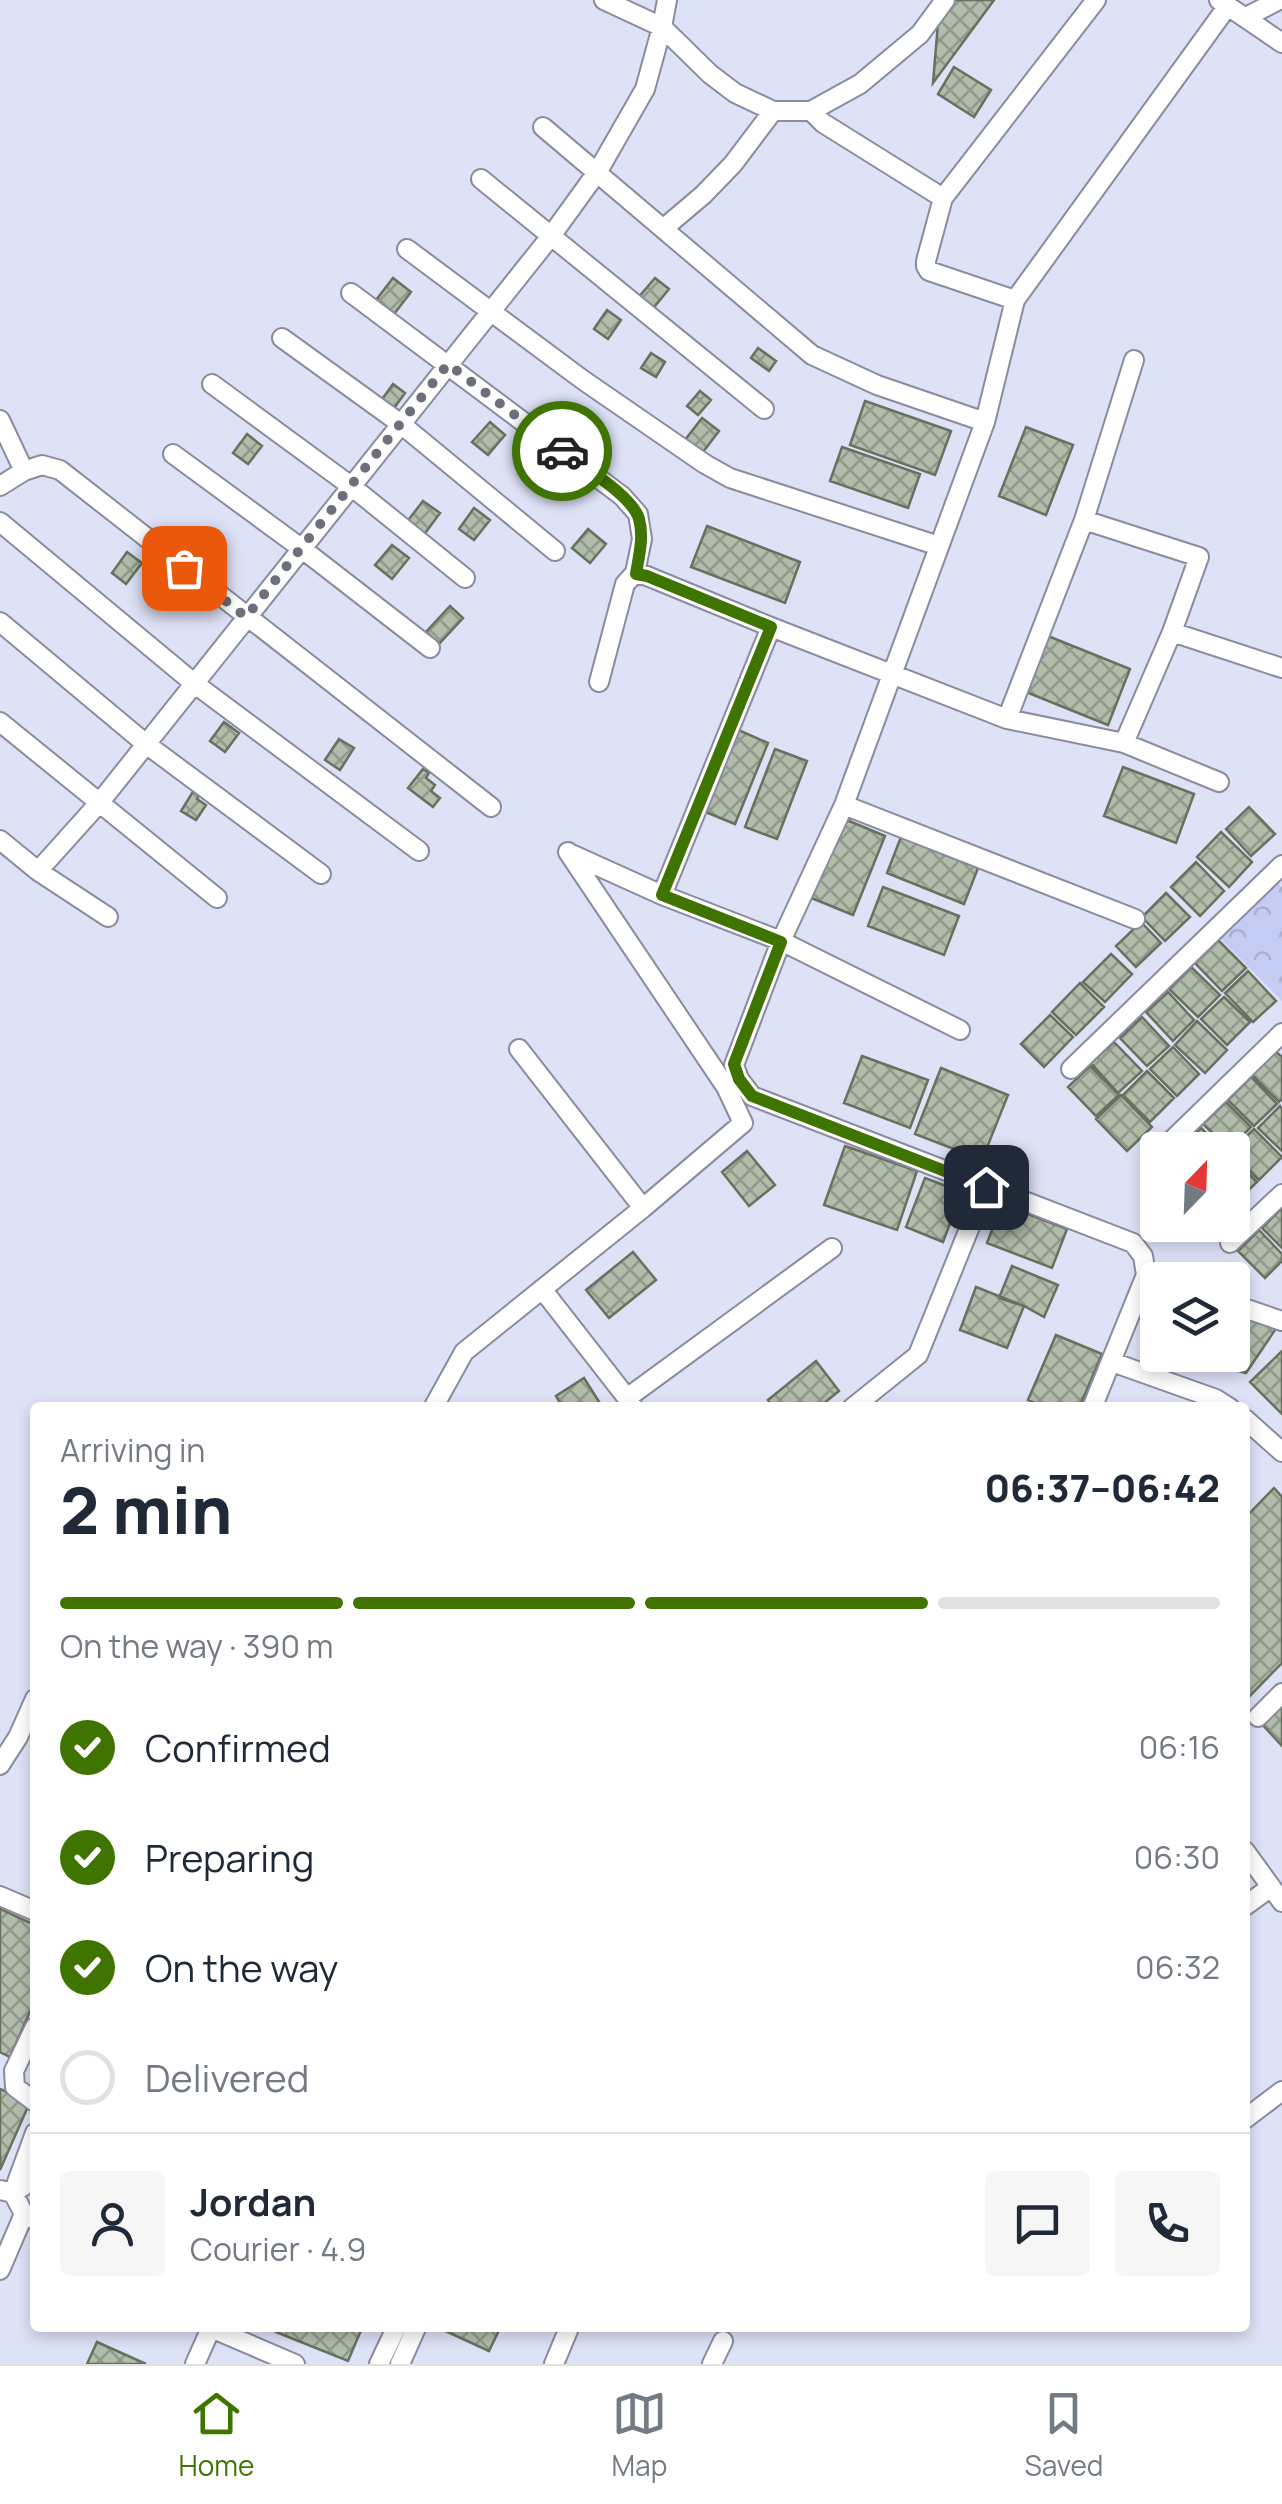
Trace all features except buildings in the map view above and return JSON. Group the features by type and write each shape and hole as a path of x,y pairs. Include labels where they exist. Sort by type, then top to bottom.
{"street":[{"path":"604,0 662,27 735,93 773,110 811,111 860,84 920,34 945,0"},
{"path":"38,871 100,802 195,684 551,236 598,171 645,89 667,0"},
{"path":"1014,300 926,266 943,198 1096,0"},
{"path":"1246,17 1279,0"},
{"path":"1146,1262 1133,1244 752,1096 734,1064 781,942 844,805 985,422 1014,300 1223,4 1282,43"},
{"path":"664,228 733,164 773,110"},
{"path":"811,111 823,123 943,198"},
{"path":"543,126 812,355 878,385 985,422"},
{"path":"481,179 764,410"},
{"path":"407,249 704,464 730,478 939,546"},
{"path":"351,292 622,496 638,514 642,539 636,574 625,584 599,682"},
{"path":"282,338 401,424 555,551"},
{"path":"1007,719 1084,520 1134,360"},
{"path":"212,384 351,486 465,578"},
{"path":"0,420 24,470"},
{"path":"173,454 430,648"},
{"path":"0,486 24,470 42,465 60,470 491,808"},
{"path":"1084,520 1198,557 1172,632 1124,743"},
{"path":"0,522 195,684 419,852"},
{"path":"636,574 1007,719 1124,743 1219,782"},
{"path":"0,622 146,744 321,874"},
{"path":"662,895 771,627"},
{"path":"1172,632 1282,668"},
{"path":"0,722 218,898"},
{"path":"844,805 1135,918"},
{"path":"0,840 38,871 108,917"},
{"path":"439,1402 464,1352 743,1123 726,1086 568,852 662,895 781,942 960,1030"},
{"path":"1071,1068 1281,870"},
{"path":"1180,1132 1282,1032"},
{"path":"520,1049 643,1208"},
{"path":"859,1402 918,1355 986,1187"},
{"path":"1230,1243 1282,1194"},
{"path":"632,1402 832,1248"},
{"path":"542,1289 630,1402"},
{"path":"1095,1402 1140,1305"},
{"path":"1250,1310 1282,1321"},
{"path":"1112,1362 1221,1402"},
{"path":"1250,1423 1282,1452"},
{"path":"1258,1717 1282,1693"},
{"path":"0,1765 27,1740"},
{"path":"1250,1859 1276,1895 1250,1904"},
{"path":"0,1896 30,1909"},
{"path":"30,2035 6,2075 30,2098"},
{"path":"1250,2114 1282,2091"},
{"path":"4,2196 30,2144"},
{"path":"4,2196 30,2183"},
{"path":"4,2196 30,2213"},
{"path":"0,2270 30,2216"},
{"path":"195,2364 209,2332"},
{"path":"220,2332 295,2364"},
{"path":"379,2364 394,2332"},
{"path":"400,2364 414,2332"},
{"path":"554,2364 567,2332"},
{"path":"712,2364 723,2341"}],"green space":[{"path":"1274,879 1282,887 1282,1001 1217,935"}],"way so far":[{"path":"184,568 246,617 448,364 562,451"}],"route":[{"path":"562,451 622,496 638,514 642,539 636,574 771,627 662,895 781,942 734,1064 739,1079 752,1096 986,1187"}]}
